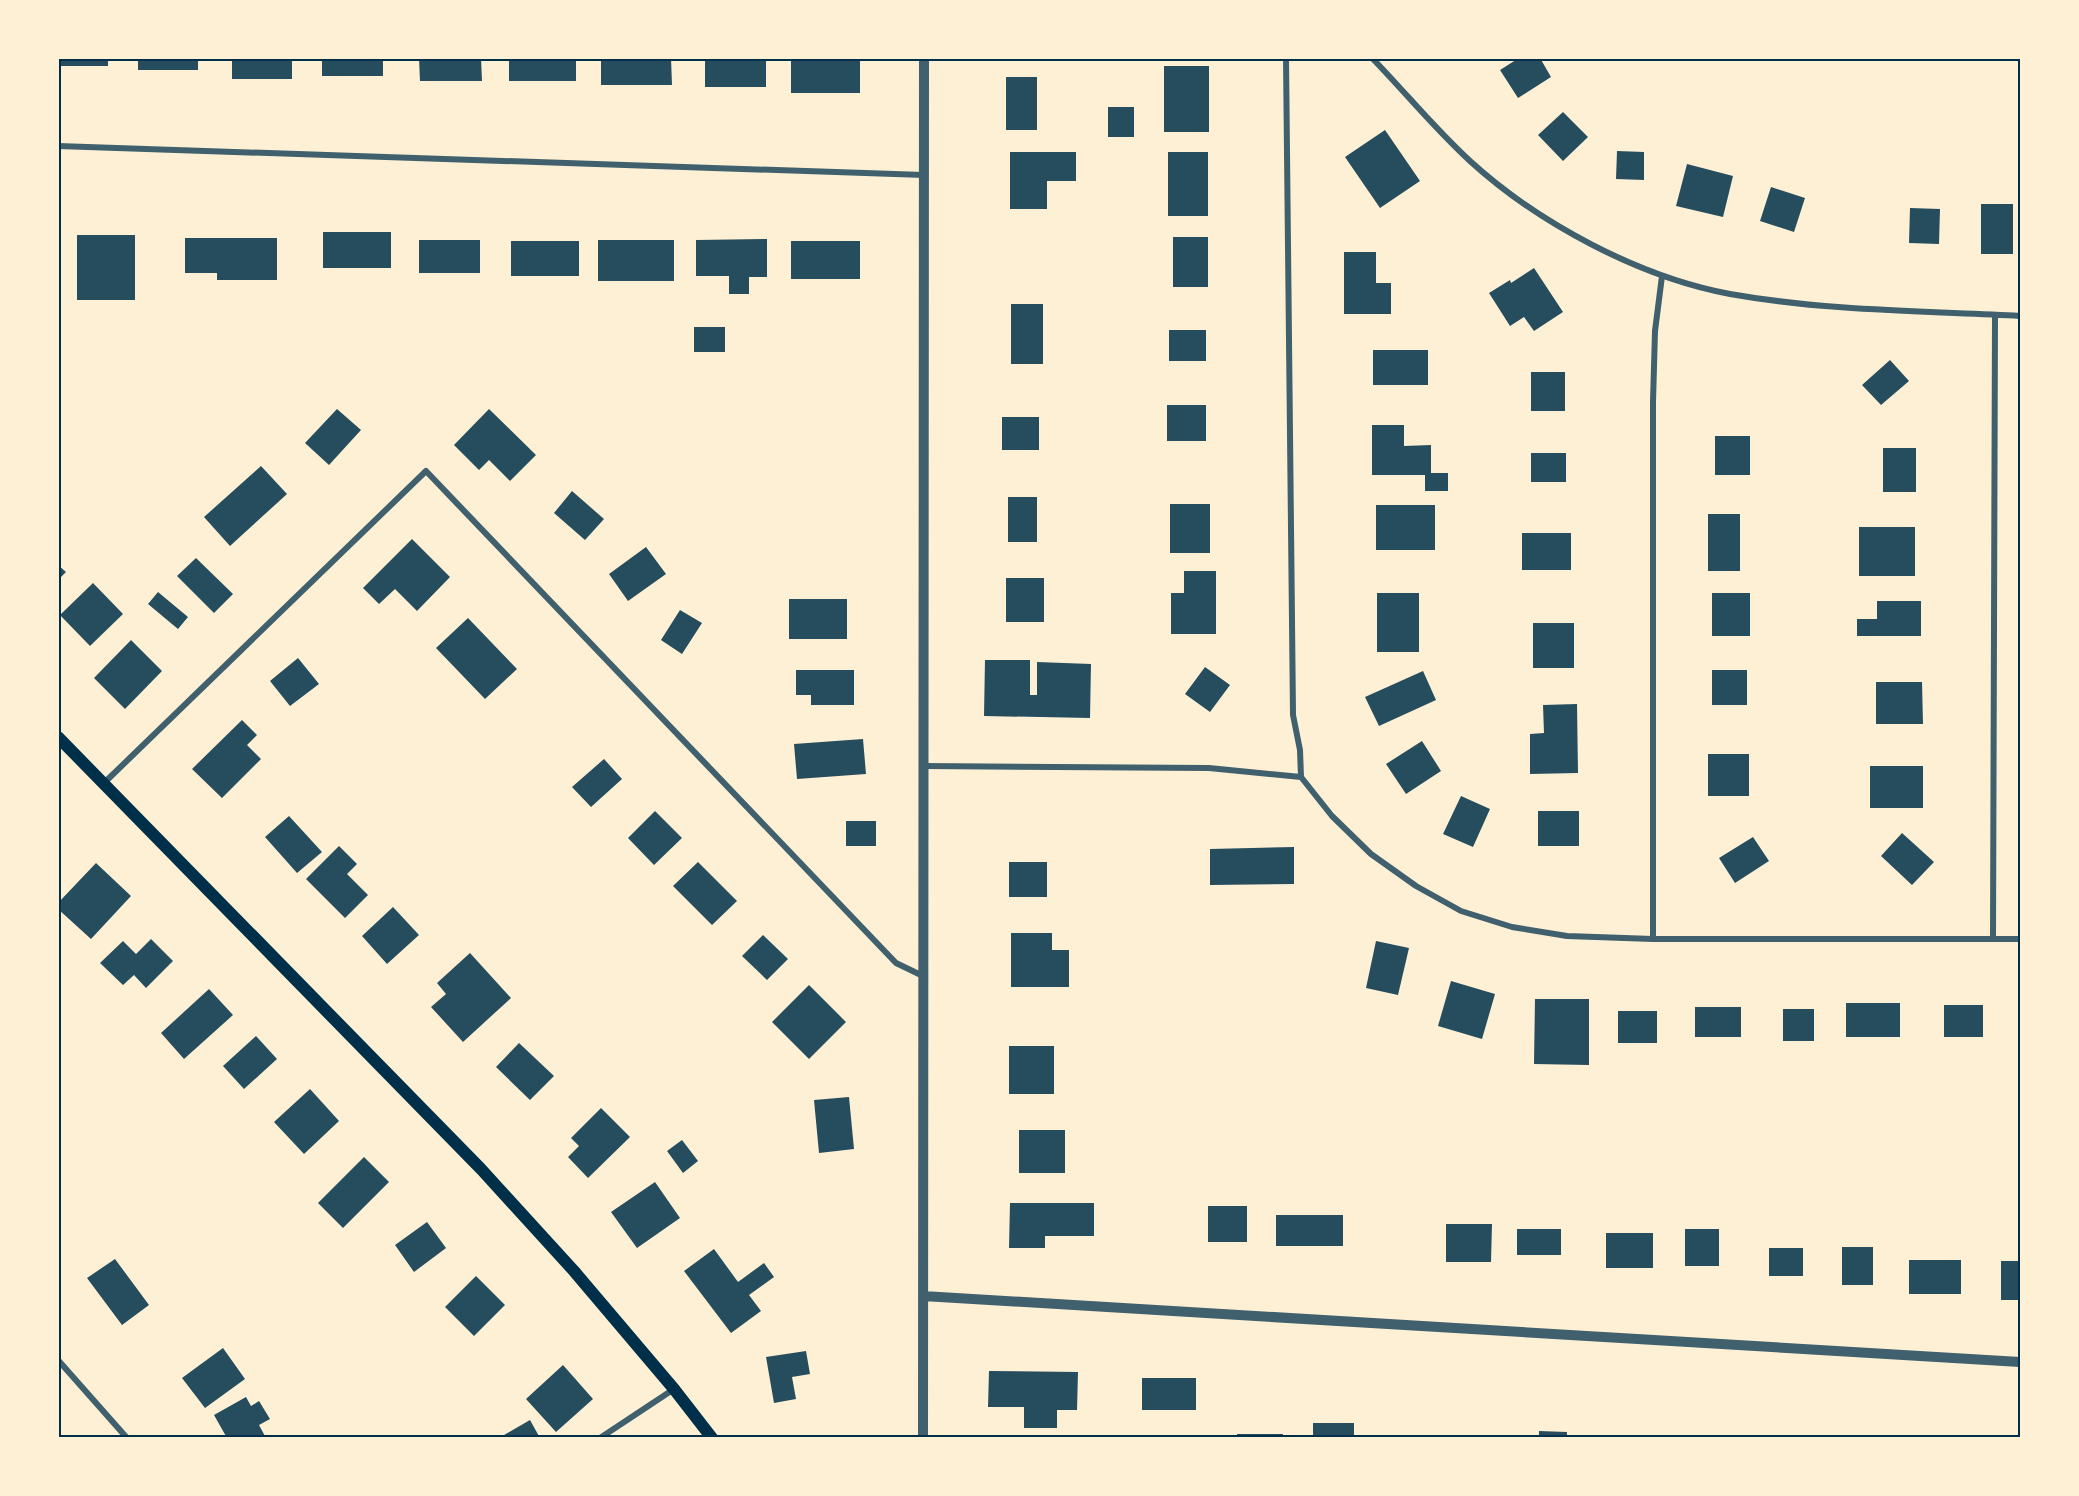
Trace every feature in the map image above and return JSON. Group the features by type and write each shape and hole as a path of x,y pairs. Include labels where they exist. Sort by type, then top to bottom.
{"main road":[{"path":"58,737 481,1169 574,1271 712,1437"}],"street":[{"path":"923,1437 924,58"},
{"path":"1286,58 1293,715 1300,750 1301,777 1332,816 1371,854 1416,886 1461,911 1512,927 1567,936 1653,939 2020,939"},
{"path":"1372,58 1470,161 1530,208 1591,245 1662,276 1729,294 1822,307 2020,316"},
{"path":"58,146 924,175"},
{"path":"1653,939 1653,402 1655,331 1662,276"},
{"path":"1993,938 1995,315"},
{"path":"104,783 426,471 896,963 923,976"},
{"path":"924,766 1209,768 1301,777"},
{"path":"923,1296 2020,1362"},
{"path":"58,1360 128,1437"},
{"path":"600,1437 674,1389"}],"building":[{"path":"58,58 108,58 108,66 58,66"},
{"path":"138,58 198,58 198,70 138,70"},
{"path":"232,58 292,58 292,79 232,79"},
{"path":"322,58 383,58 383,76 322,76"},
{"path":"419,58 481,58 482,81 420,81"},
{"path":"509,58 576,58 576,81 509,81"},
{"path":"601,58 671,58 672,85 601,85"},
{"path":"705,58 766,58 766,87 705,87"},
{"path":"1519,58 1540,58 1551,77 1518,98 1500,70"},
{"path":"791,59 860,59 860,93 791,93"},
{"path":"1164,66 1209,66 1209,132 1164,132"},
{"path":"1006,77 1037,77 1037,130 1006,130"},
{"path":"1108,107 1134,107 1134,137 1108,137"},
{"path":"1563,112 1588,137 1563,161 1538,135"},
{"path":"1385,130 1420,181 1380,208 1345,157"},
{"path":"1617,151 1644,152 1644,180 1616,179"},
{"path":"1010,152 1076,152 1076,181 1047,181 1047,209 1010,209"},
{"path":"1168,152 1208,152 1208,216 1168,216"},
{"path":"1687,164 1733,176 1723,217 1676,206"},
{"path":"1771,187 1805,198 1794,232 1760,221"},
{"path":"1981,204 2013,204 2013,254 1981,254"},
{"path":"1910,208 1940,209 1939,244 1909,243"},
{"path":"323,232 391,232 391,268 323,268"},
{"path":"77,235 135,235 135,300 77,300"},
{"path":"1173,237 1208,237 1208,287 1173,287"},
{"path":"185,238 277,238 277,280 217,280 217,273 185,273"},
{"path":"767,239 767,277 749,277 749,294 729,294 729,276 696,276 696,240"},
{"path":"419,240 480,240 480,273 419,273"},
{"path":"598,240 674,240 674,281 598,281"},
{"path":"511,241 579,241 579,276 511,276"},
{"path":"791,241 860,241 860,279 791,279"},
{"path":"1344,252 1376,252 1376,283 1391,283 1391,314 1344,314"},
{"path":"1534,268 1563,312 1534,331 1524,317 1510,326 1489,293 1510,280 1511,283"},
{"path":"1011,304 1043,304 1043,364 1011,364"},
{"path":"694,327 725,327 725,352 694,352"},
{"path":"1169,330 1206,330 1206,361 1169,361"},
{"path":"1373,350 1428,350 1428,385 1373,385"},
{"path":"1890,360 1909,381 1881,405 1862,385"},
{"path":"1531,372 1565,372 1565,411 1531,411"},
{"path":"1167,405 1206,405 1206,441 1167,441"},
{"path":"337,409 361,430 329,465 305,443"},
{"path":"489,409 536,455 510,481 489,460 479,470 454,445"},
{"path":"1002,417 1039,417 1039,450 1002,450"},
{"path":"1372,425 1404,425 1404,446 1431,445 1431,473 1448,473 1448,491 1425,491 1425,475 1372,475"},
{"path":"1715,436 1750,436 1750,475 1715,475"},
{"path":"1883,448 1916,448 1916,492 1883,492"},
{"path":"1531,453 1566,453 1566,482 1531,482"},
{"path":"261,466 287,494 230,546 204,517"},
{"path":"572,491 604,519 585,540 554,513"},
{"path":"1008,497 1037,497 1037,542 1008,542"},
{"path":"1170,504 1210,504 1210,553 1170,553"},
{"path":"1376,505 1435,505 1435,550 1376,550"},
{"path":"1708,514 1740,514 1740,571 1708,571"},
{"path":"1859,527 1915,527 1915,576 1859,576"},
{"path":"1522,533 1571,533 1571,570 1522,570"},
{"path":"412,539 450,577 417,611 395,589 379,604 363,588"},
{"path":"646,547 666,574 628,601 609,574"},
{"path":"196,558 233,594 214,613 177,576"},
{"path":"58,565 66,572 58,580"},
{"path":"1184,571 1216,571 1216,634 1171,634 1171,593 1184,593"},
{"path":"1006,578 1044,578 1044,622 1006,622"},
{"path":"93,583 123,614 90,646 60,615"},
{"path":"158,592 188,617 178,629 148,604"},
{"path":"1377,593 1419,593 1419,652 1377,652"},
{"path":"1712,593 1750,593 1750,636 1712,636"},
{"path":"789,599 847,599 847,639 789,639"},
{"path":"1877,601 1921,601 1921,636 1857,636 1857,619 1877,619"},
{"path":"680,610 702,623 682,654 661,640"},
{"path":"468,618 517,669 485,699 436,648"},
{"path":"1533,623 1574,623 1574,668 1533,668"},
{"path":"131,640 162,671 125,709 94,678"},
{"path":"298,658 319,684 290,706 270,681"},
{"path":"985,660 1030,660 1030,695 1037,695 1037,662 1091,664 1090,718 984,716"},
{"path":"1205,667 1230,685 1210,712 1185,694"},
{"path":"796,670 854,670 854,705 811,705 811,695 796,695"},
{"path":"1712,670 1747,670 1747,705 1712,705"},
{"path":"1423,671 1436,700 1379,726 1365,697"},
{"path":"1876,682 1922,682 1923,724 1876,724"},
{"path":"1577,704 1578,773 1530,774 1530,734 1544,733 1543,705"},
{"path":"242,720 257,735 247,745 261,759 222,798 192,769"},
{"path":"863,739 866,774 797,779 794,744"},
{"path":"1422,741 1441,771 1406,794 1386,764"},
{"path":"1708,754 1749,754 1749,796 1708,796"},
{"path":"604,759 622,779 591,807 572,787"},
{"path":"1870,766 1923,766 1923,808 1870,808"},
{"path":"1461,796 1490,809 1473,847 1443,834"},
{"path":"655,811 682,838 654,865 628,838"},
{"path":"1538,811 1579,811 1579,846 1538,846"},
{"path":"289,816 322,852 297,873 265,837"},
{"path":"846,821 876,821 876,846 846,846"},
{"path":"1902,833 1934,862 1912,885 1881,856"},
{"path":"1753,837 1769,861 1735,883 1719,858"},
{"path":"339,846 357,864 347,874 368,895 345,918 306,879"},
{"path":"1294,847 1294,884 1210,885 1210,849"},
{"path":"698,862 737,901 712,925 673,886"},
{"path":"1009,862 1047,862 1047,897 1009,897"},
{"path":"96,863 131,896 91,939 58,909 58,903"},
{"path":"393,907 419,935 387,964 362,936"},
{"path":"1011,933 1052,933 1052,950 1069,950 1069,987 1011,987"},
{"path":"763,935 788,959 767,980 742,956"},
{"path":"151,939 173,961 146,988 134,975 123,985 100,963 123,941 136,954"},
{"path":"1376,941 1409,948 1398,995 1366,988"},
{"path":"470,953 511,998 463,1042 431,1007 446,994 437,983"},
{"path":"1451,981 1495,994 1482,1039 1438,1026"},
{"path":"809,985 846,1022 809,1059 772,1022"},
{"path":"209,989 233,1015 184,1059 161,1033"},
{"path":"1535,999 1589,999 1589,1065 1534,1064"},
{"path":"1846,1003 1900,1003 1900,1037 1846,1037"},
{"path":"1944,1005 1983,1005 1983,1037 1944,1037"},
{"path":"1695,1007 1741,1007 1741,1037 1695,1037"},
{"path":"1783,1009 1814,1009 1814,1041 1783,1041"},
{"path":"1618,1011 1657,1011 1657,1043 1618,1043"},
{"path":"256,1036 277,1059 244,1089 223,1066"},
{"path":"519,1043 554,1076 530,1100 496,1067"},
{"path":"1009,1046 1054,1046 1054,1094 1009,1094"},
{"path":"310,1089 339,1121 304,1154 274,1122"},
{"path":"849,1097 854,1149 819,1153 814,1100"},
{"path":"601,1108 630,1137 588,1178 568,1157 579,1146 571,1138"},
{"path":"1019,1130 1065,1130 1065,1173 1019,1173"},
{"path":"682,1140 698,1161 683,1173 667,1151"},
{"path":"364,1157 389,1182 343,1228 318,1203"},
{"path":"655,1182 680,1218 637,1248 611,1212"},
{"path":"1010,1203 1094,1203 1094,1236 1045,1236 1045,1248 1009,1248"},
{"path":"1208,1206 1247,1206 1247,1242 1208,1242"},
{"path":"1276,1215 1343,1215 1343,1246 1276,1246"},
{"path":"427,1222 446,1248 414,1272 395,1245"},
{"path":"1446,1224 1492,1224 1491,1262 1446,1262"},
{"path":"1517,1229 1561,1229 1561,1255 1517,1255"},
{"path":"1685,1229 1719,1229 1719,1266 1685,1266"},
{"path":"1606,1233 1653,1233 1653,1268 1606,1268"},
{"path":"1842,1247 1873,1247 1873,1285 1842,1285"},
{"path":"1769,1248 1803,1248 1803,1276 1769,1276"},
{"path":"714,1249 738,1282 764,1263 774,1277 749,1295 761,1311 731,1333 684,1271"},
{"path":"115,1259 149,1305 122,1325 87,1278"},
{"path":"1909,1260 1961,1260 1961,1294 1909,1294"},
{"path":"2001,1261 2020,1261 2020,1300 2001,1300"},
{"path":"476,1276 505,1305 474,1336 445,1307"},
{"path":"223,1348 245,1379 205,1408 182,1378"},
{"path":"806,1351 810,1374 792,1377 796,1399 774,1403 766,1357"},
{"path":"563,1365 593,1399 556,1432 526,1399"},
{"path":"989,1371 1078,1372 1077,1410 1057,1410 1057,1428 1024,1428 1024,1407 988,1407"},
{"path":"1142,1378 1196,1378 1196,1410 1142,1410"},
{"path":"246,1397 251,1406 259,1401 270,1419 259,1425 266,1438 227,1438 214,1415"},
{"path":"530,1420 540,1438 499,1438"},
{"path":"1313,1423 1354,1423 1354,1438 1313,1438"},
{"path":"1539,1431 1567,1432 1567,1438 1539,1438"},
{"path":"1237,1434 1283,1434 1283,1438 1237,1438"}]}
